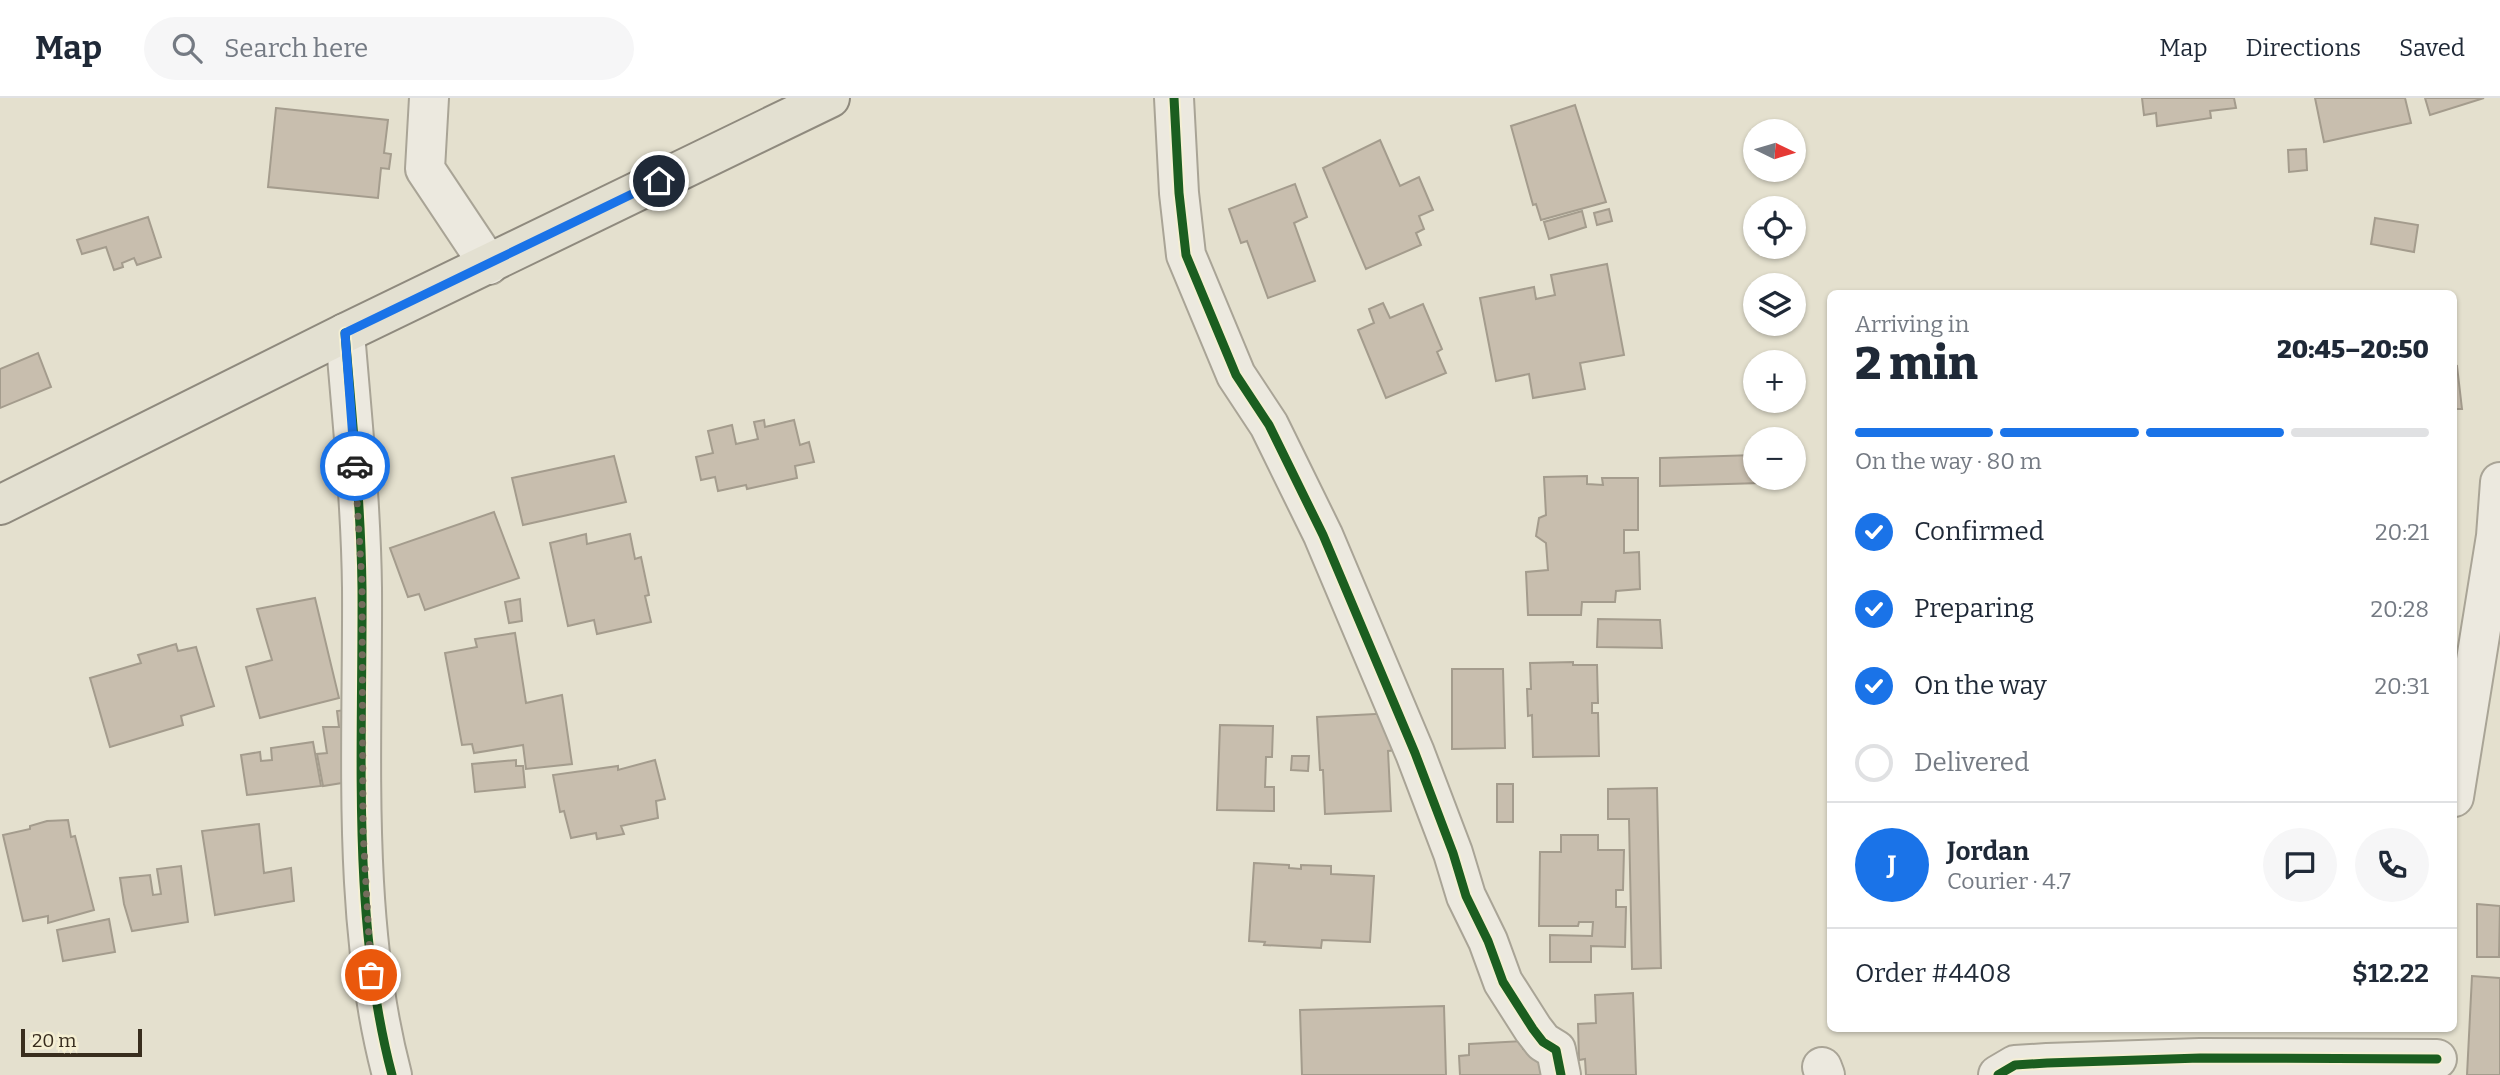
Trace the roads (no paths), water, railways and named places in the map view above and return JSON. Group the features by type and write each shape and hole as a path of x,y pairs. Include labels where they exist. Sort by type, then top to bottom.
{"main road":[{"path":"0,505 345,333 830,98"}],"street":[{"path":"429,98 425,169 489,265"},
{"path":"1174,98 1179,193 1186,255 1236,375 1269,425 1323,535 1415,753 1453,853 1466,897 1488,941 1503,982 1543,1042 1556,1050 1561,1075"},
{"path":"345,333 362,583 363,830 370,962 392,1075"},
{"path":"2457,778 2496,536 2500,482"},
{"path":"1998,1075 2015,1065 2047,1063 2437,1054"}]}
